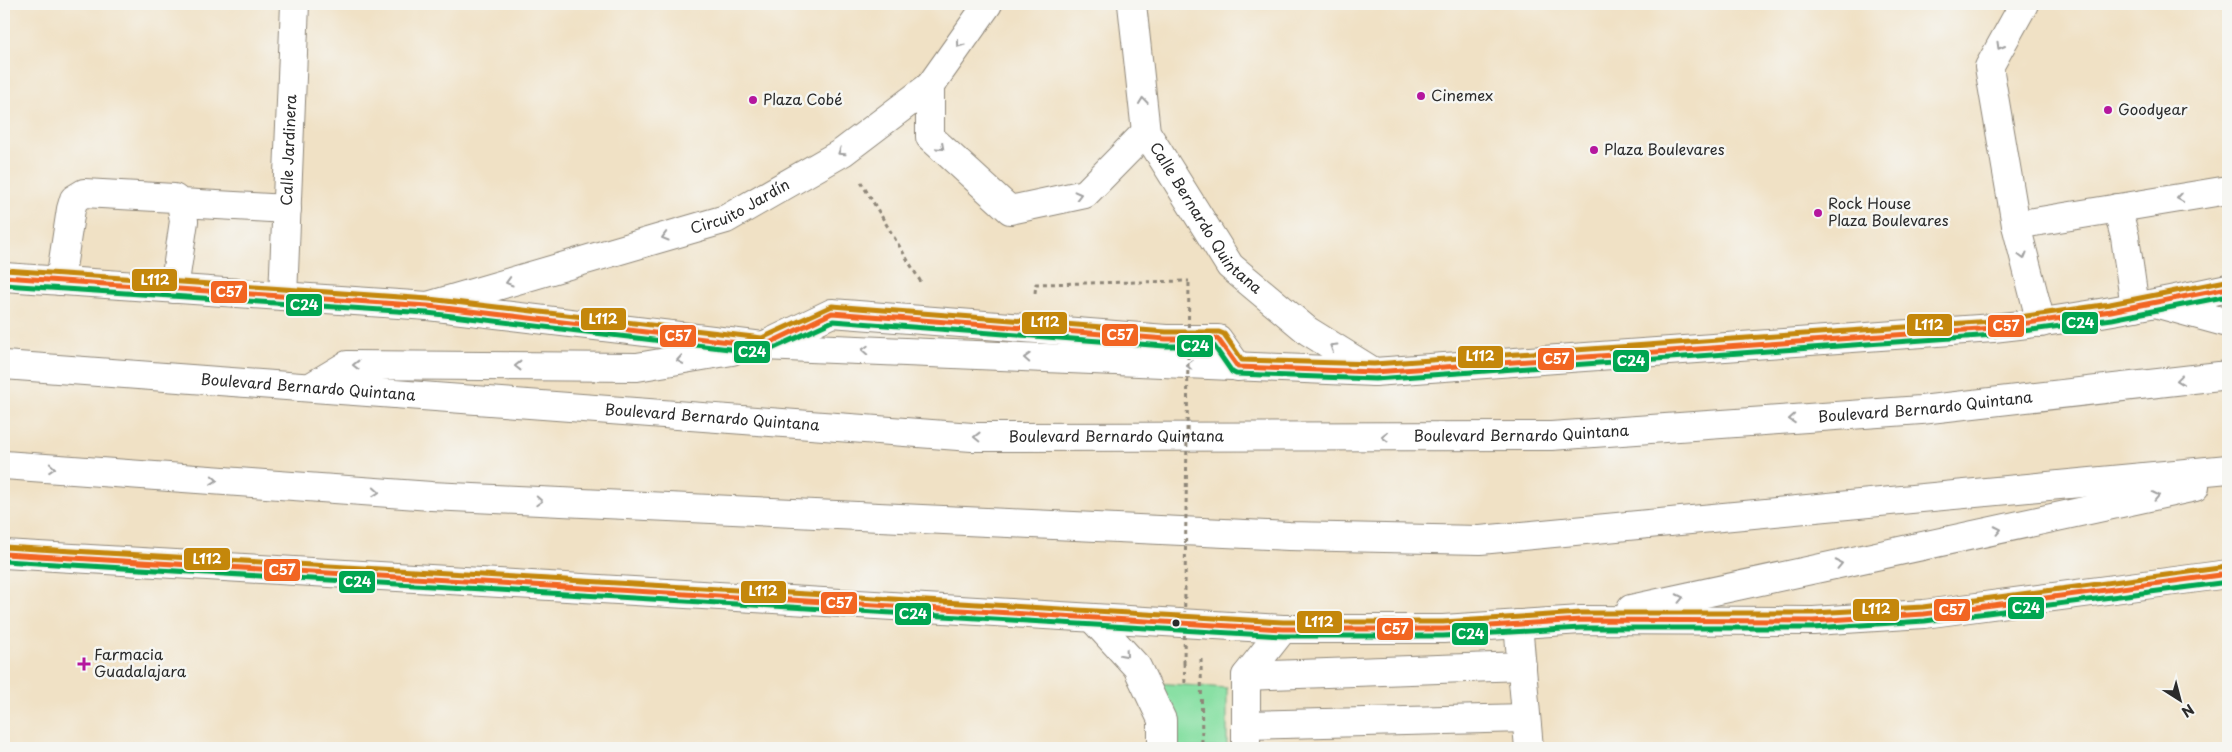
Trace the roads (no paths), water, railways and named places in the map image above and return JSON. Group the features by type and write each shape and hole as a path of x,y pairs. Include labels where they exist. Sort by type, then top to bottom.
{"main road":[{"name":"Calle Jardinera","path":"283,296 295,4"},
{"name":"Circuito Jardín","path":"428,306 726,219 843,152 930,86 988,4"},
{"name":"Calle Bernardo Quintana","path":"1132,4 1146,132 1230,266 1308,331 1374,372"},
{"path":"2024,4 1988,67 2016,225 2041,323"},
{"path":"930,86 930,137 1010,210 1085,194 1146,132"},
{"path":"2016,225 2228,190"},
{"path":"60,281 71,209 74,199 84,193 174,198 181,203 286,209"},
{"path":"174,289 184,221 181,203"},
{"path":"2117,208 2146,305"},
{"path":"4,277 428,306 762,346 1374,372 1993,328 2041,323 2146,305 2228,288"},
{"path":"2146,305 2228,323"},
{"path":"312,386 347,365 637,367 762,346 832,313 1166,338 1218,339 1238,367"},
{"name":"Boulevard Bernardo Quintana","path":"4,365 312,386 972,437 1531,436 1921,410 2228,375"},
{"path":"4,464 430,496 1279,535 1480,540 2228,469"},
{"path":"1581,620 2228,480"},
{"path":"4,554 1283,629 1443,629 1581,620 1813,621 1924,614 2228,574"},
{"path":"1092,618 1137,667 1162,720 1162,748"},
{"path":"1518,624 1529,748"},
{"path":"1283,629 1246,676 1246,737 1526,718"},
{"path":"1246,676 1522,666"}],"place":[{"name":"Cinemex","path":"1421,96"},
{"name":"Plaza Cobé","path":"753,100"},
{"name":"Goodyear","path":"2108,110"},
{"name":"Plaza Boulevares","path":"1594,150"},
{"name":"Rock House Plaza Boulevares","path":"1818,213"},
{"name":"Farmacia Guadalajara","path":"84,664"}]}
